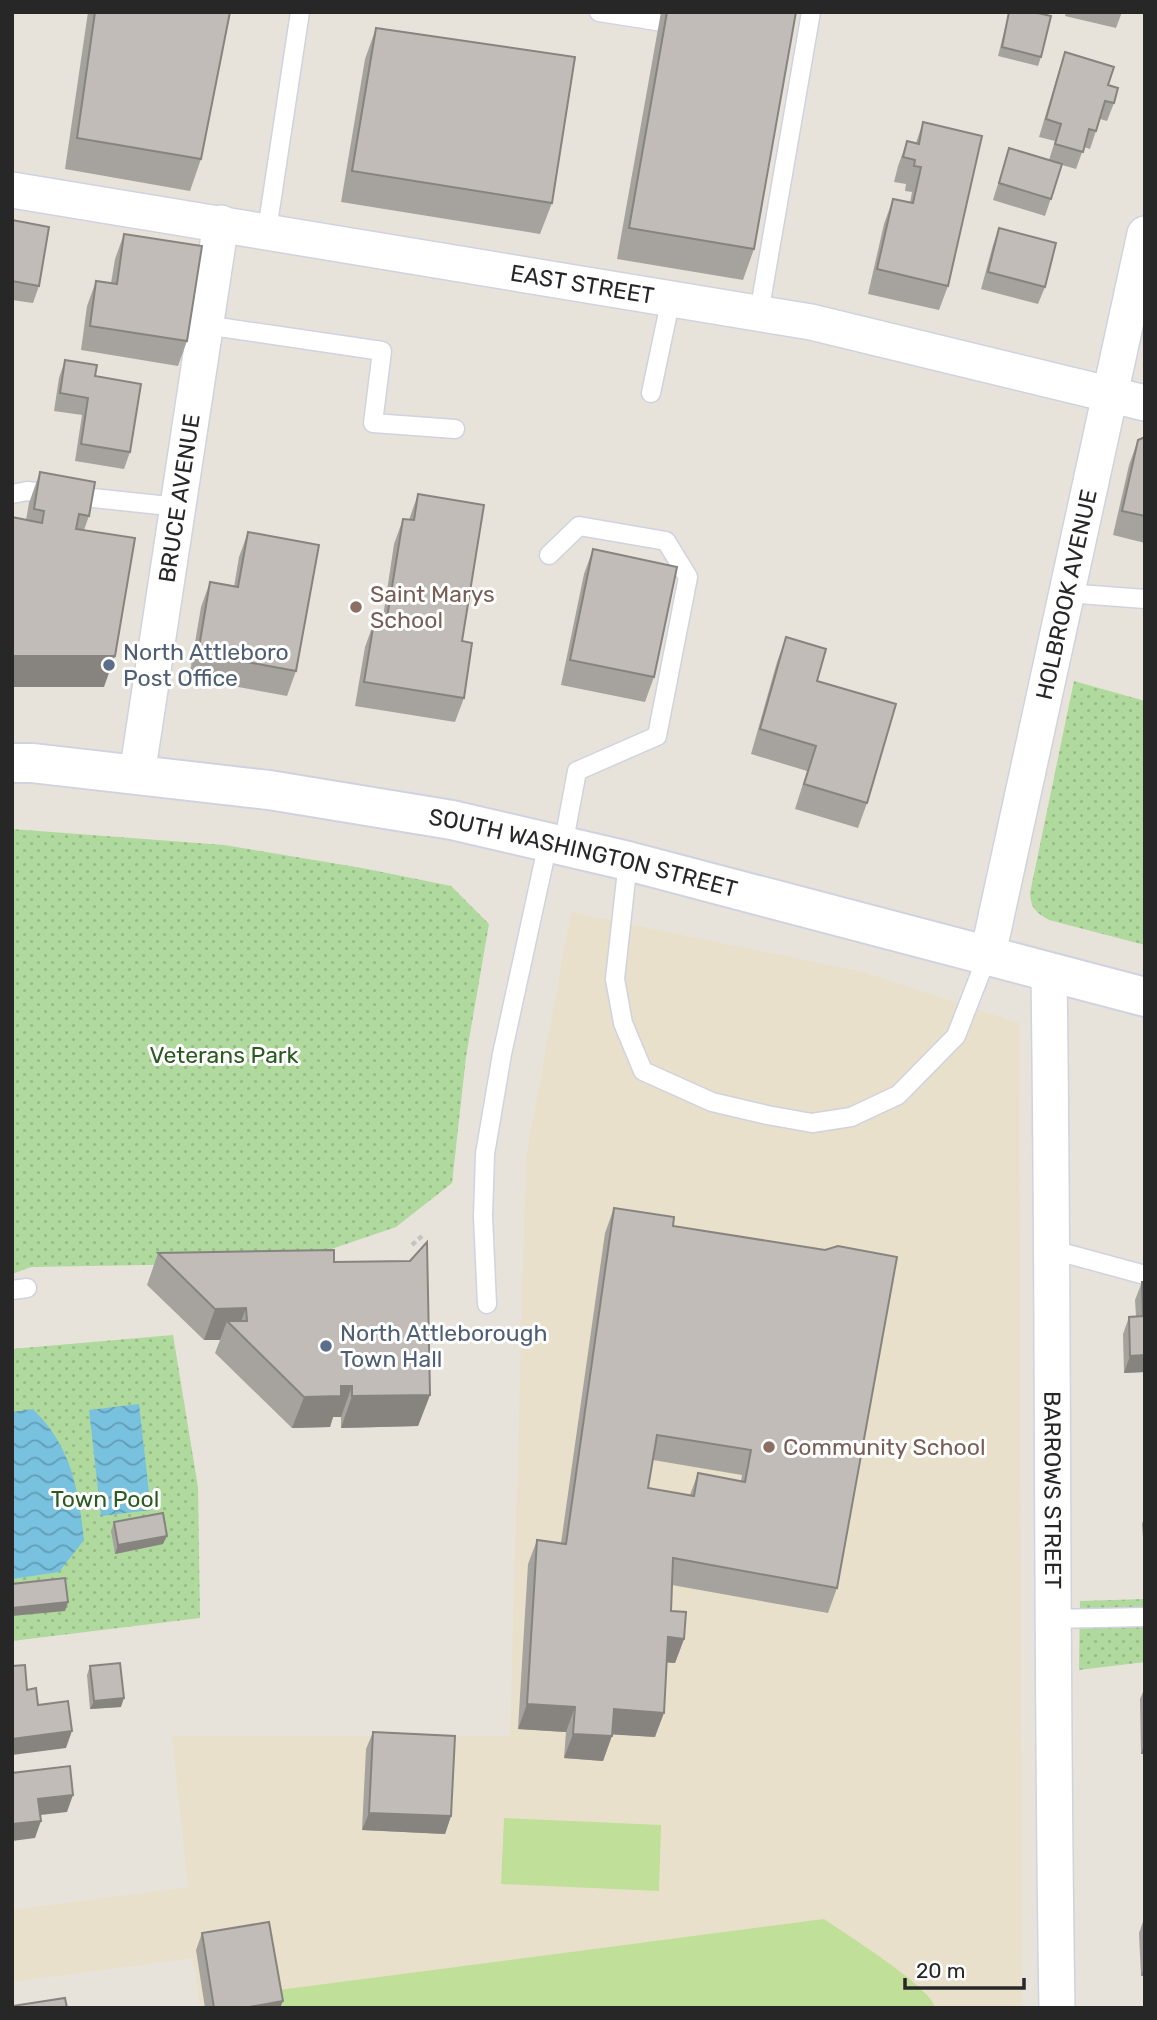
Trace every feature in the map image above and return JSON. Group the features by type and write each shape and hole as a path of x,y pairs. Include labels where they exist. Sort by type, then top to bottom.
{"main road":[{"name":"SOUTH WASHINGTON STREET","path":"12,763 269,790 426,815 628,861 988,954 1049,974 1145,997"}],"street":[{"name":"EAST STREET","path":"12,190 268,230 811,322 1145,403"},
{"name":"BRUCE AVENUE","path":"137,775 221,223"},
{"name":"HOLBROOK AVENUE","path":"988,954 1145,234"},
{"name":"BARROWS STREET","path":"1049,974 1054,1250 1052,1619 1057,2008"}],"lane":[{"path":"268,230 300,12"},
{"path":"599,12 695,27"},
{"path":"759,313 799,42 811,12"},
{"path":"652,393 671,298"},
{"path":"205,325 382,351 373,423 455,429"},
{"path":"12,495 27,491 178,507"},
{"path":"487,1304 483,1216 485,1154 502,1054 555,844 577,771 657,736 688,577 666,541 579,526 549,555"},
{"path":"1066,593 1145,599"},
{"path":"628,861 615,979 623,1023 643,1071 712,1102 812,1122 850,1117 898,1095 956,1036 988,954"},
{"path":"1054,1250 1145,1275"},
{"path":"1052,1619 1145,1617"}],"path":[{"path":"412,1245 423,1235"}],"shaded area":[{"name":"Community School","path":"571,912 863,972 1019,1023 1022,2008 200,2008 193,1958 12,1982 12,1910 188,1887 172,1736 510,1736 526,1158"}],"green space":[{"path":"1074,681 1145,701 1145,945 1049,920 1038,912 1032,903 1030,893"},
{"name":"Veterans Park","path":"12,829 224,845 451,886 489,924 466,1057 452,1183 396,1227 308,1257 206,1264 31,1267 12,1274"},
{"name":"Town Pool","path":"173,1335 198,1487 200,1618 12,1641 12,1349"},
{"path":"1145,1599 1145,1662 1079,1670 1080,1601"},
{"path":"504,1818 661,1825 659,1891 501,1884"},
{"path":"824,1919 904,1975 920,1988 935,2008 274,2008 271,1991"}],"water":[{"path":"139,1404 151,1510 101,1516 89,1410"},
{"path":"33,1409 57,1439 65,1454 76,1486 84,1540 59,1572 12,1579 12,1412"}],"building":[{"path":"95,12 230,12 201,159 77,138"},
{"path":"667,12 796,12 754,249 629,228"},
{"path":"1009,12 1033,12 1051,16 1041,57 1002,47"},
{"path":"376,28 575,57 552,203 352,171"},
{"path":"1065,52 1114,67 1108,85 1118,88 1114,103 1105,101 1096,131 1089,129 1083,152 1055,144 1061,124 1046,119"},
{"path":"923,122 982,136 948,286 877,269 893,199 913,203 921,167 914,166 915,160 903,157 907,141 919,144"},
{"path":"1009,148 1062,164 1051,199 999,183"},
{"path":"12,220 49,227 39,286 12,281"},
{"path":"999,228 1056,243 1045,287 988,272"},
{"path":"124,234 202,246 187,341 90,326 96,281 117,284"},
{"path":"65,360 97,365 95,376 141,384 130,452 81,444 88,398 60,393"},
{"path":"1145,437 1145,516 1122,511 1138,440"},
{"path":"40,472 95,482 89,516 79,514 76,529 135,538 115,656 12,656 12,517 42,523 44,511 34,509"},
{"path":"418,494 484,505 462,641 472,643 464,698 364,682 374,622 386,624 403,519 414,520"},
{"path":"248,532 319,545 296,671 198,653 210,582 238,587"},
{"path":"593,549 677,567 654,677 570,660"},
{"path":"786,637 826,649 817,681 896,704 867,803 804,784 816,746 760,729"},
{"path":"614,1208 674,1217 673,1226 825,1250 838,1246 897,1257 837,1588 673,1558 671,1611 686,1612 684,1639 668,1637 664,1713 614,1709 612,1736 573,1734 575,1707 527,1704 537,1540 566,1544","holes":["657,1435 751,1450 745,1482 698,1473 694,1496 648,1488"]},
{"name":"North Attleborough Town Hall","path":"427,1242 430,1395 352,1396 352,1386 341,1386 341,1396 304,1397 227,1321 247,1321 246,1308 215,1309 158,1253 334,1250 334,1262 410,1261"},
{"path":"1142,1282 1145,1282 1145,1355 1130,1356 1129,1317 1143,1316"},
{"path":"163,1513 167,1536 118,1545 114,1522"},
{"path":"65,1578 68,1602 12,1608 12,1584"},
{"path":"120,1663 124,1698 94,1701 90,1666"},
{"path":"25,1665 27,1690 36,1688 38,1705 68,1701 72,1731 12,1739 12,1666"},
{"path":"373,1732 455,1736 451,1816 369,1813"},
{"path":"70,1766 73,1795 38,1799 41,1821 12,1824 12,1773"},
{"path":"269,1922 283,2001 244,2008 214,2008 202,1933"},
{"path":"65,1998 67,2008 12,2008 12,2006"}],"place":[{"name":"Saint Marys School","path":"356,607"},
{"name":"North Attleboro Post Office","path":"109,665"},
{"name":"North Attleborough Town Hall","path":"326,1346"},
{"name":"Community School","path":"769,1447"}]}
